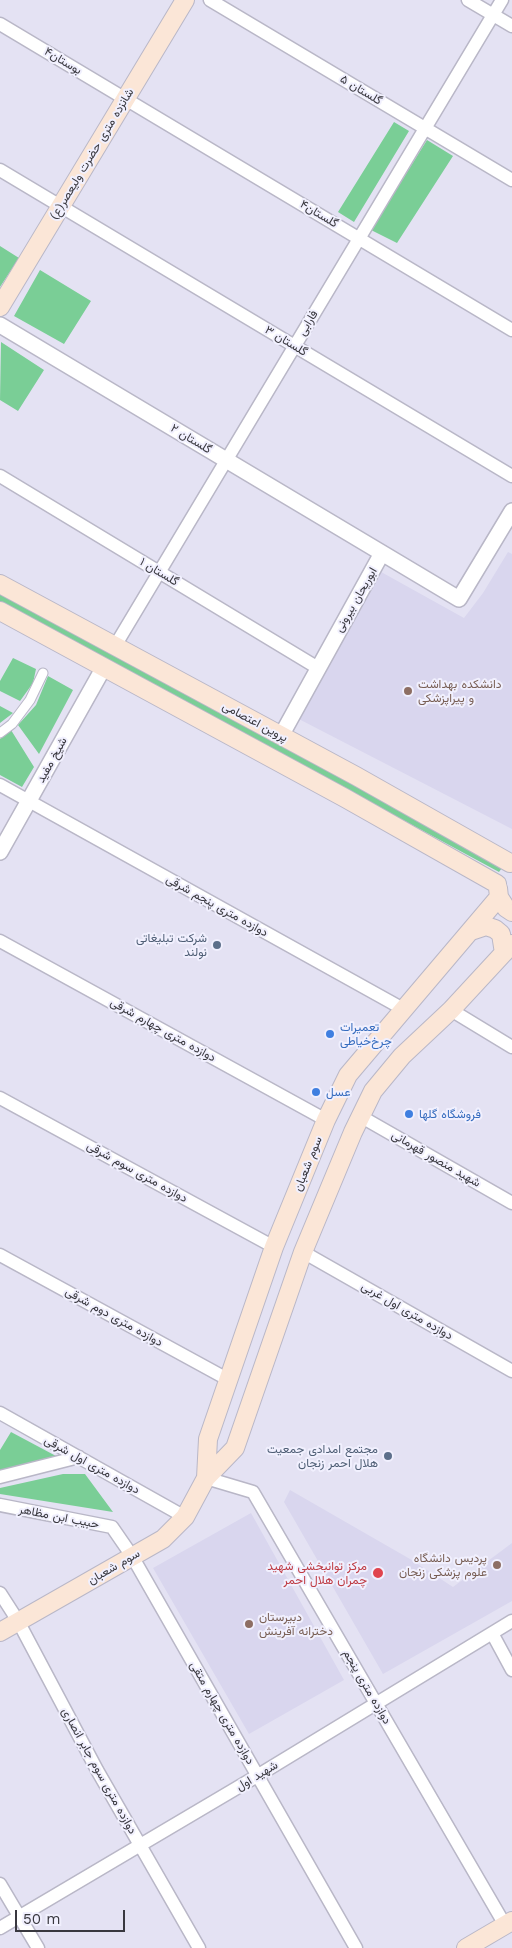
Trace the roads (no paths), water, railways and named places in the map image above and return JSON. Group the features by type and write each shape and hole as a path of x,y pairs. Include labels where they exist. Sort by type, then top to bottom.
{"main road":[{"name":"شانزده متری حضرت ولیعصر(ع)","path":"0,307 185,0"},
{"name":"پروین اعتصامی","path":"0,584 511,863"},
{"name":"پروین اعتصامی","path":"0,611 345,798 498,890 506,908 512,912"},
{"name":"سوم شعبان","path":"206,1478 208,1439 274,1247 326,1120 348,1075 471,931 498,890 502,870 511,863"},
{"path":"471,931 486,926 495,929 501,934 508,949"},
{"name":"سوم شعبان","path":"0,1632 163,1539 185,1518 206,1478 235,1448 303,1252 360,1116 373,1091 402,1056 451,1010 508,949"},
{"path":"466,1948 509,1923"}],"street":[{"name":"گلستان ۵","path":"210,0 512,180"},
{"path":"468,0 512,26"},
{"name":"فارابی","path":"115,646 502,0"},
{"name":"بوستان۴","path":"0,24 126,99"},
{"name":"گلستان۴","path":"126,99 512,330"},
{"name":"گلستان ۳","path":"0,170 512,476"},
{"name":"گلستان ۲","path":"0,325 382,554"},
{"name":"گلستان ۱","path":"0,476 318,668"},
{"name":"ابوریحان بیرونی","path":"281,736 382,554 459,599 512,511"},
{"name":"شیخ مفید","path":"0,852 104,667"},
{"path":"0,732 12,724 30,700 42,673"},
{"name":"دوازده متری پنجم شرقی","path":"0,786 405,1010"},
{"name":"دوازده متری چهارم شرقی","path":"0,941 326,1120"},
{"path":"451,1010 512,1047"},
{"name":"دوازده متری سوم شرقی","path":"0,1098 274,1247"},
{"name":"شهید منصور قهرمانی","path":"360,1116 512,1203"},
{"name":"دوازده متری اول غربی","path":"303,1252 512,1371"},
{"name":"دوازده متری دوم شرقی","path":"0,1255 229,1380"},
{"name":"دوازده متری اول شرقی","path":"0,1413 185,1518"},
{"path":"0,1477 79,1457"},
{"name":"دوازده متری پنجم","path":"206,1478 253,1492 376,1703 509,1923"},
{"name":"حبیب ابن مظاهر","path":"0,1505 112,1527 132,1556"},
{"name":"دوازده متری چهارم متقی","path":"132,1556 356,1948"},
{"name":"دوازده متری سوم جابر انصاری","path":"0,1593 18,1621 140,1845 199,1948"},
{"name":"شهید اول","path":"0,1928 258,1776 512,1622"},
{"path":"492,1633 512,1670"},
{"path":"0,1884 38,1948"}],"place":[{"name":"دانشکده بهداشت و پیراپزشکی","path":"408,691"},
{"name":"شرکت تبلیغاتی نولند","path":"217,945"},
{"name":"تعمیرات چرخ‌خیاطی","path":"330,1034"},
{"name":"عسل","path":"316,1092"},
{"name":"فروشگاه گلها","path":"409,1114"},
{"name":"مجتمع امدادی جمعیت هلال احمر زنجان","path":"388,1456"},
{"name":"پردیس دانشگاه علوم پزشکى زنجان","path":"497,1565"},
{"name":"مرکز توانبخشی شهید چمران هلال احمر","path":"378,1573"},
{"name":"دبیرستان دخترانه آفرینش","path":"249,1624"}]}
